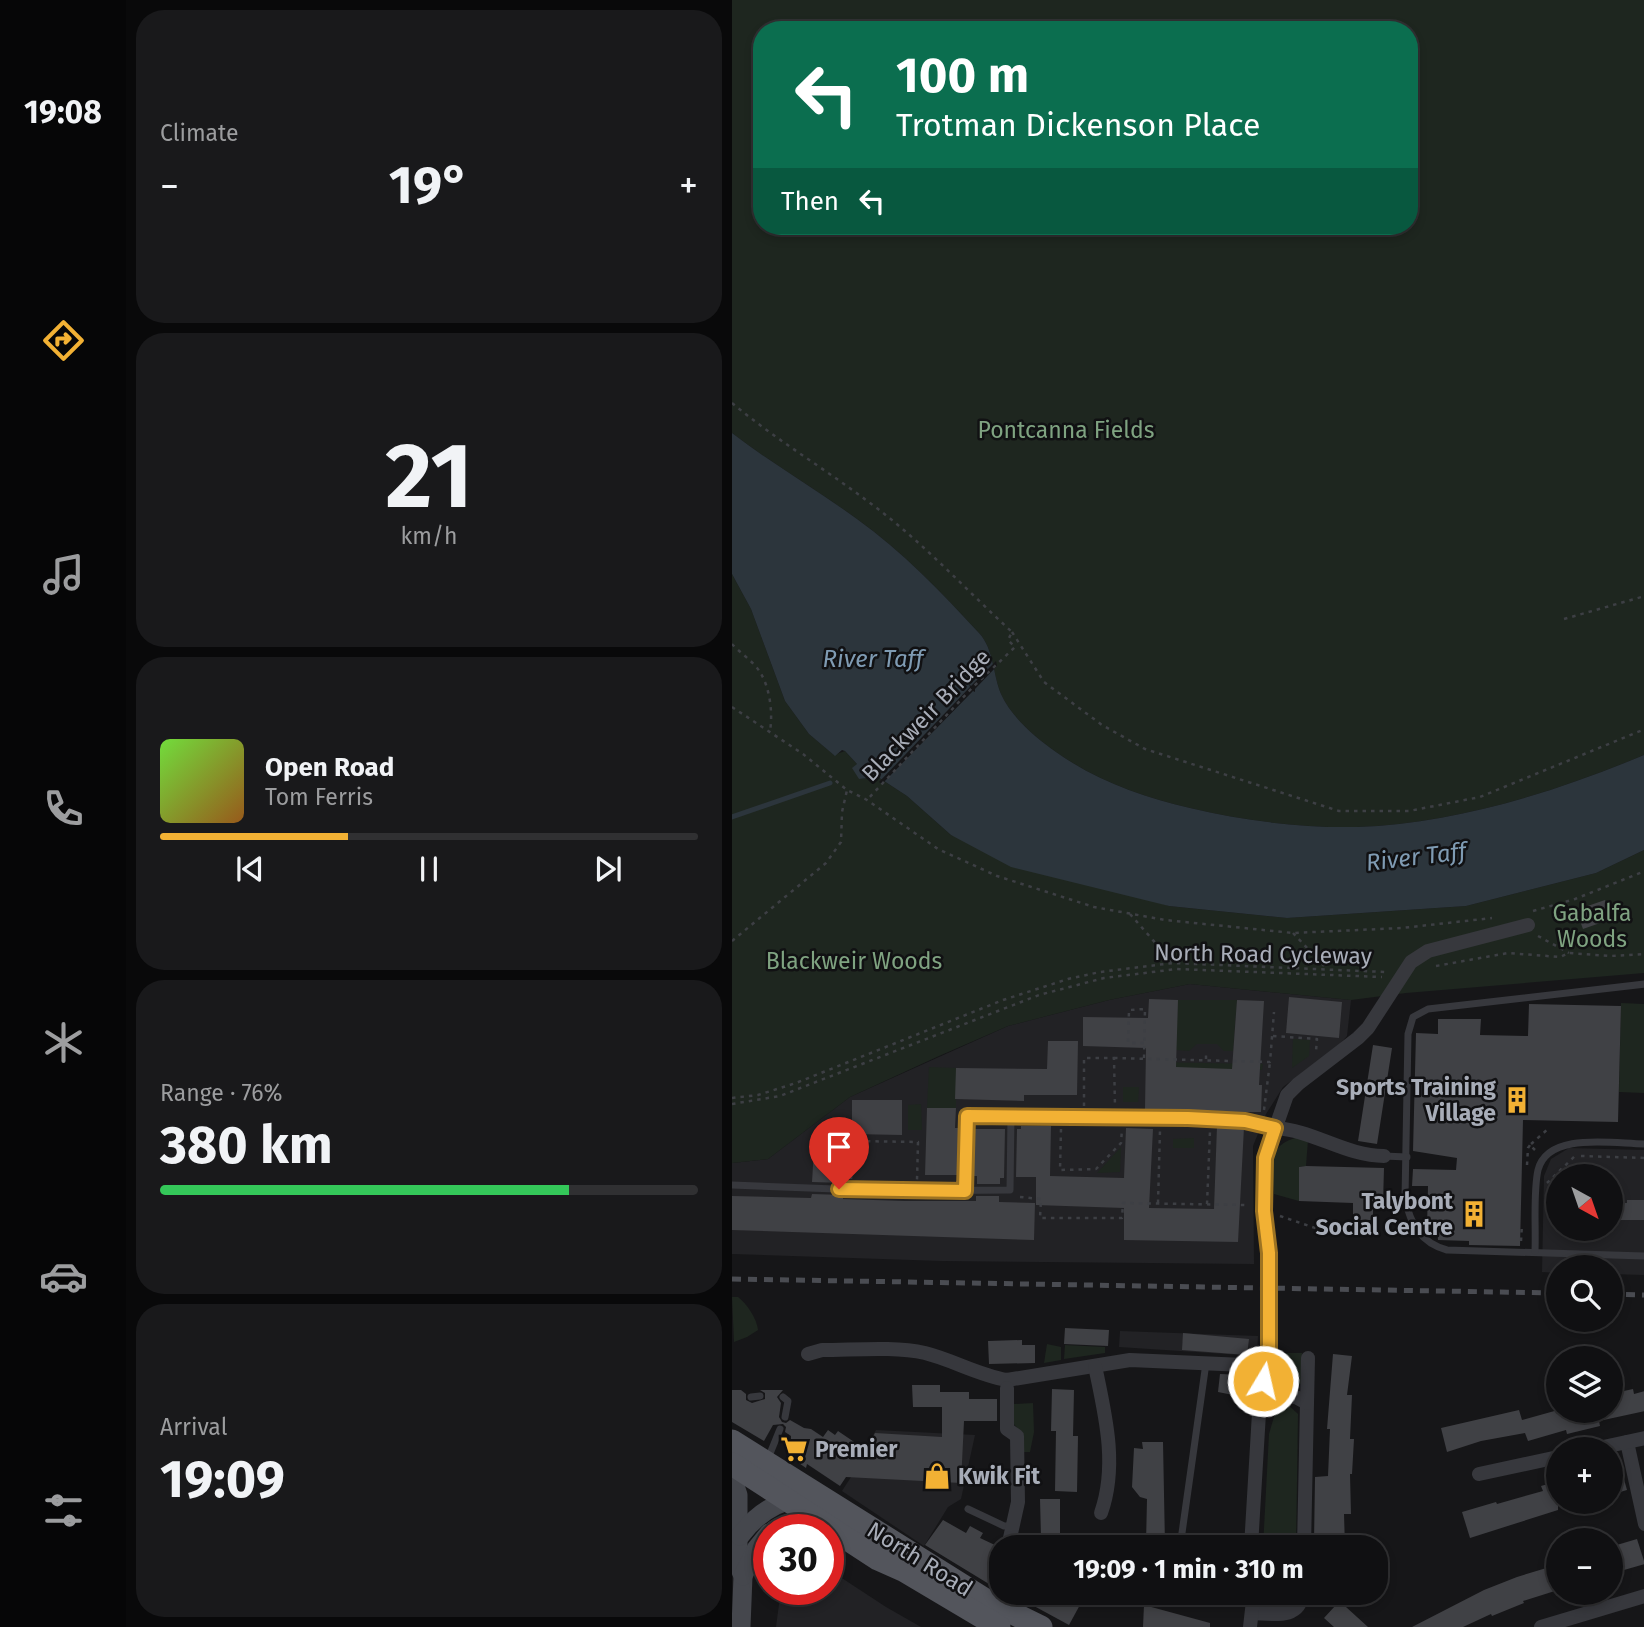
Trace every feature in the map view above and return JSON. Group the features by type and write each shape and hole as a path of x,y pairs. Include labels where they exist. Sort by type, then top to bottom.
{"main road":[{"name":"North Road","path":"732,1441 772,1439 821,1497 997,1616"},
{"name":"North Road","path":"732,1464 807,1514"},
{"name":"North Road","path":"844,1538 878,1559 997,1616 1041,1627"}],"street":[{"path":"1252,1535 1260,1396 1267,1366 1269,1253 1264,1211 1265,1158 1287,1095 1363,1033 1411,962 1428,951 1526,919"},
{"path":"1275,1128 1292,1129 1375,1156 1384,1156"},
{"path":"808,1354 822,1350 914,1352 940,1357 991,1377 1007,1380 1130,1360 1267,1366"},
{"path":"1304,1535 1308,1358"},
{"path":"1095,1366 1109,1444 1108,1494 1101,1513"},
{"path":"1007,1388 1007,1429 1017,1436 1018,1502 1011,1535"},
{"path":"1260,1396 1297,1397 1307,1403"},
{"path":"1623,1443 1644,1438"},
{"path":"1627,1442 1644,1524"},
{"path":"1479,1474 1546,1460"},
{"path":"732,1477 738,1495 738,1564 743,1576 741,1627"},
{"path":"740,1536 760,1514 788,1500 821,1497"},
{"path":"743,1576 753,1558"},
{"path":"1540,1627 1644,1596"},
{"path":"1253,1605 1251,1623 1292,1612 1299,1605"}],"lane":[{"path":"1644,984 1420,1012 1413,1017 1409,1024 1407,1043 1405,1198 1418,1233 1430,1244 1457,1252 1535,1251 1644,1256"},
{"path":"965,1191 967,1116 1222,1120 1245,1121 1275,1128"},
{"path":"732,1185 852,1190 1010,1190 1011,1116"},
{"path":"1535,1251 1538,1170 1543,1159 1553,1149 1572,1143 1644,1144"},
{"path":"1384,1156 1407,1157"},
{"path":"1182,1535 1206,1363"},
{"path":"751,1396 760,1396"},
{"path":"783,1397 788,1401 786,1417"},
{"path":"968,1509 1004,1526 1013,1525"}],"path":[{"path":"732,403 789,447 867,500 908,533 1012,632 1044,682 1102,724 1158,753 1339,811 1409,811 1480,797 1644,729"},
{"path":"1564,619 1644,596"},
{"name":"Blackweir Bridge","path":"867,800 1015,647 1008,640 1012,632"},
{"path":"732,644 759,671 768,691 772,721 770,731"},
{"path":"732,706 803,754 847,790 867,800 938,849 997,876 1094,907 1201,924 1293,933 1402,928 1496,917"},
{"path":"732,941 826,863 836,851 841,842 842,812 847,790"},
{"path":"1569,953 1532,933 1526,919 1644,871"},
{"path":"1130,914 1173,963"},
{"path":"1293,933 1325,968"},
{"name":"North Road Cycleway","path":"732,1098 758,1095 796,1083 1003,1000 1068,979 1100,972 1173,963 1325,968 1400,975 1508,953 1560,957 1569,953 1610,956 1644,954"},
{"path":"732,1104 780,1096 1039,995 1104,978 1176,969 1400,975"},
{"path":"1144,1043 1128,1043 1129,1010 1144,1009 1144,1043 1144,1059"},
{"path":"1264,1115 1274,1012"},
{"path":"1272,1036 1317,1039 1316,1053"},
{"path":"1206,1051 1206,1059"},
{"path":"1084,1109 1084,1058 1270,1062"},
{"path":"1114,1058 1115,1110"},
{"path":"1057,1124 1061,1126 1060,1170 1096,1168 1121,1143 1122,1126 1116,1126"},
{"path":"1153,1127 1169,1127"},
{"path":"1158,1203 1160,1127"},
{"path":"1207,1204 1210,1128"},
{"path":"1543,1159 1530,1146 1549,1128"},
{"path":"850,1181 854,1141 918,1142 917,1182"},
{"path":"1542,1188 1576,1155 1644,1158"},
{"path":"1018,1197 1041,1199 1040,1218 1122,1218 1123,1203 1247,1204 1324,1231"}],"shaded area":[{"path":"1190,984 1351,1000 1347,1036 1283,1087 1266,1114 1253,1146 1254,1264 942,1261 732,1254 732,1163 768,1159 850,1097 1008,1026 1109,1000"},
{"path":"1569,1148 1644,1150 1644,1275 1623,1274 1623,1255 1546,1255 1546,1272 1542,1272 1546,1171 1546,1241 1623,1241 1623,1164 1549,1164 1551,1159"},
{"path":"1120,1331 1258,1336 1257,1356 1119,1347"},
{"path":"876,1430 975,1435 961,1499 948,1507 924,1546 842,1491"},
{"path":"844,1579 921,1627 776,1627 779,1605 844,1605"}],"green space":[{"name":"Pontcanna Fields","path":"732,0 1644,0 1644,755 1504,804 1393,825 1336,827 1273,823 1210,813 1138,793 1104,780 1072,762 1032,733 1011,711 1001,694 984,639 936,588 874,531 732,433"},
{"name":"Blackweir Woods","path":"732,574 751,609 785,701 809,734 834,755 845,751 857,764 859,779 878,777 907,796 951,835 1169,906 1287,918 1466,906 1596,873 1644,850 1644,973 1351,1000 1190,984 1109,1000 1008,1026 850,1097 768,1159 732,1163"},
{"path":"1178,1000 1237,1000 1233,1051 1224,1051 1217,1044 1197,1044 1189,1051 1176,1050"},
{"path":"1621,1003 1644,1004 1644,1093 1619,1092"},
{"path":"1293,1039 1310,1040 1309,1056 1292,1068"},
{"path":"1147,1062 1263,1064 1262,1070 1146,1067"},
{"path":"929,1067 956,1068 956,1108 927,1108"},
{"path":"1123,1087 1139,1087 1138,1102 1123,1102"},
{"path":"921,1104 922,1130 908,1130 908,1105"},
{"path":"1299,1137 1308,1140 1306,1166 1299,1167 1299,1201 1274,1194 1273,1158 1281,1145"},
{"path":"1194,1138 1194,1148 1173,1148 1173,1139"},
{"path":"1121,1147 1120,1172 1097,1173"},
{"path":"732,1297 738,1297 748,1308 758,1330 734,1342"},
{"path":"1047,1344 1061,1347 1061,1360 1044,1363"},
{"path":"1065,1345 1105,1347 1105,1353 1064,1359"},
{"path":"1275,1353 1302,1353 1302,1383 1296,1388 1272,1385"},
{"path":"1014,1389 1014,1404 1033,1403 1034,1432 1030,1452 1023,1452 1021,1432 1013,1423"},
{"path":"1286,1403 1298,1414 1296,1535 1264,1535 1269,1434 1276,1410"}],"water":[{"name":"River Taff","path":"732,433 874,531 906,559 984,639 998,687 1018,719 1056,752 1104,780 1155,799 1231,817 1294,825 1357,827 1430,820 1503,804 1576,781 1644,755 1644,850 1596,873 1466,906 1287,918 1169,906 1011,867 951,835 907,796 878,777 859,779 852,768 857,764 845,751 842,750 835,756 809,734 785,701 751,609 732,574"}],"pier":[{"path":"996,661 997,666 975,692 973,691 882,784 879,782 970,687 969,684 971,686"}],"building":[{"path":"1605,900 1611,917 1583,929 1576,910"},
{"path":"1289,997 1342,1002 1339,1038 1286,1033"},
{"path":"1149,999 1178,1000 1176,1067 1232,1069 1237,1000 1264,1001 1259,1085 1262,1085 1261,1112 1245,1112 1245,1115 1218,1111 1145,1109 1146,1048 1083,1046 1083,1017 1148,1018"},
{"name":"Sports Training Village","path":"1529,1004 1621,1006 1618,1122 1523,1120 1520,1246 1469,1245 1469,1241 1438,1240 1437,1228 1427,1228 1428,1186 1412,1186 1413,1169 1456,1170 1457,1158 1413,1151 1416,1033 1438,1034 1438,1019 1481,1019 1480,1035 1528,1036"},
{"path":"1048,1041 1078,1041 1077,1095 1024,1095 1024,1101 955,1099 956,1068 1047,1069"},
{"path":"1373,1045 1392,1048 1377,1144 1358,1141"},
{"path":"852,1100 902,1100 902,1135 852,1134"},
{"path":"927,1108 956,1108 955,1128 961,1128 959,1175 925,1175"},
{"path":"1021,1126 1051,1126 1050,1176 1124,1178 1126,1128 1153,1129 1149,1208 1214,1209 1217,1126 1244,1127 1238,1242 1124,1240 1124,1208 1036,1205 1036,1177 1016,1177 1017,1129 1021,1129"},
{"path":"973,1129 1005,1129 1004,1178 1000,1178 1000,1184 977,1184 977,1176 972,1176"},
{"path":"815,1132 846,1134 844,1183 812,1182"},
{"path":"1299,1167 1384,1168 1383,1203 1373,1203 1373,1220 1353,1220 1353,1203 1299,1201"},
{"path":"812,1194 843,1195 843,1199 905,1201 976,1201 976,1196 999,1196 999,1202 1035,1203 1034,1240 732,1230 732,1196 811,1198"},
{"path":"1627,1200 1645,1200 1645,1220 1623,1220 1623,1203 1627,1203"},
{"path":"1065,1328 1109,1330 1108,1346 1064,1344"},
{"path":"1183,1333 1249,1339 1247,1355 1182,1350"},
{"path":"1022,1340 1022,1345 1035,1345 1035,1363 989,1364 988,1341"},
{"path":"1333,1354 1352,1356 1347,1395 1352,1395 1350,1439 1354,1439 1350,1474 1351,1514 1344,1514 1345,1535 1314,1535 1315,1477 1328,1476 1330,1429 1327,1429"},
{"path":"1220,1374 1245,1375 1243,1397 1218,1392"},
{"path":"912,1385 940,1385 940,1392 969,1392 969,1399 997,1399 997,1421 964,1421 961,1483 846,1477 840,1486 807,1464 806,1468 793,1459 791,1436 785,1432 786,1427 783,1424 773,1425 764,1441 732,1422 732,1390 741,1390 746,1394 746,1400 752,1403 765,1399 765,1393 760,1390 783,1390 777,1397 781,1403 779,1417 782,1422 790,1420 823,1437 828,1430 835,1435 838,1431 866,1450 875,1433 942,1437 942,1407 913,1407"},
{"path":"1052,1389 1074,1390 1073,1436 1078,1436 1077,1492 1055,1491 1056,1431 1051,1431"},
{"path":"1633,1389 1634,1394 1645,1391 1645,1411 1623,1416 1623,1391"},
{"path":"1519,1410 1522,1420 1546,1413 1546,1423 1599,1423 1600,1426 1567,1434 1566,1430 1528,1441 1525,1433 1481,1441 1447,1452 1441,1428"},
{"path":"1142,1442 1163,1442 1165,1535 1146,1535 1147,1499 1140,1497 1132,1487 1134,1448 1143,1449"},
{"path":"1623,1476 1627,1490 1623,1491"},
{"path":"1546,1485 1546,1514 1470,1538 1462,1512 1543,1491 1541,1486"},
{"path":"1040,1499 1060,1499 1060,1535 1041,1535"},
{"path":"943,1520 966,1533 970,1526 983,1533 980,1538 989,1542 989,1584 925,1545"},
{"path":"1637,1539 1645,1564 1623,1570 1623,1543"},
{"path":"1546,1568 1546,1594 1463,1627 1412,1627 1484,1590"},
{"path":"1032,1605 1080,1605 1069,1625"},
{"path":"1144,1605 1210,1623 1210,1627 1143,1627"},
{"path":"1336,1605 1346,1605 1368,1627 1334,1627 1324,1618"}],"waterway":[{"path":"732,817 830,783"}],"railway":[{"path":"732,1279 1546,1293"},
{"path":"1623,1294 1645,1295"}],"place":[{"name":"Sports Training Village","path":"1517,1100"},
{"name":"Talybont Social Centre","path":"1474,1214"},
{"name":"Premier","path":"794,1449"},
{"name":"Kwik Fit","path":"937,1476"}],"route":[{"path":"839,1189 965,1191 967,1116 1188,1118 1245,1121 1275,1128 1265,1158 1269,1358 1263,1381"}],"park label":[{"name":"Gabalfa Woods","path":"1592,926"}]}
